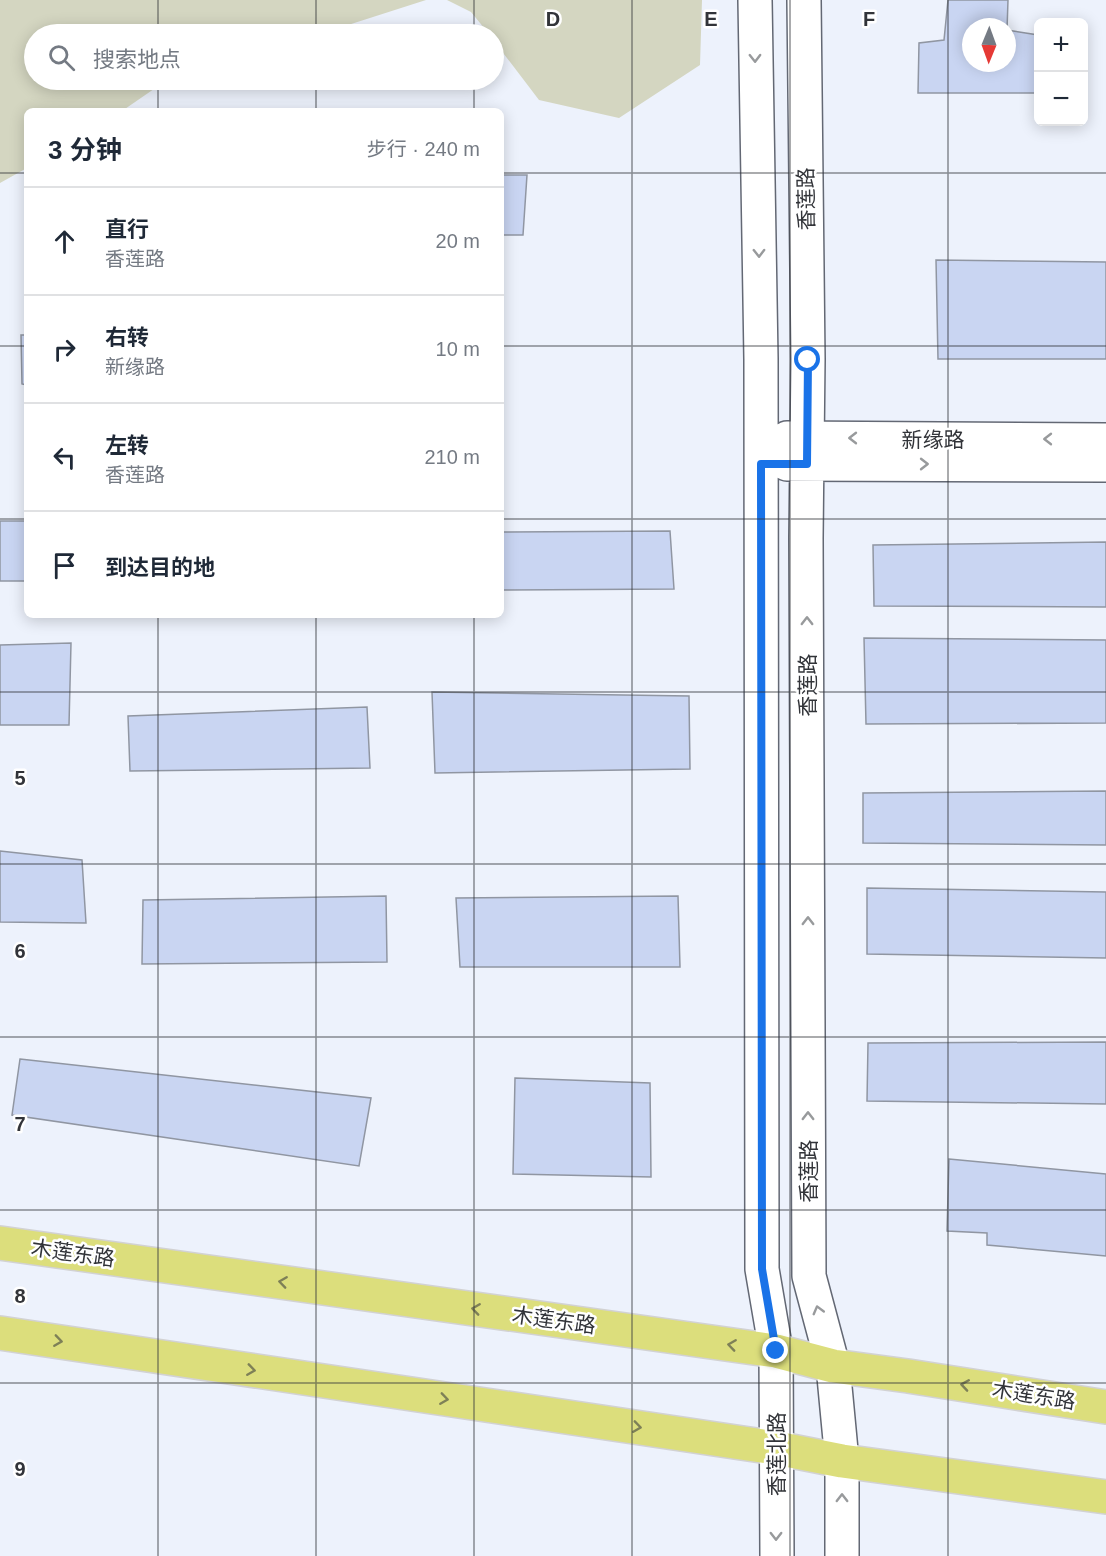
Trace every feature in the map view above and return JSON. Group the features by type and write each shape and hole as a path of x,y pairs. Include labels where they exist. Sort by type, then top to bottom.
{"main road":[{"path":"755,0 761,359 762,1269 776,1351"},
{"name":"香莲路","path":"804,0 808,360 809,1276 833,1366"},
{"name":"新缘路","path":"761,451 1106,440"},
{"name":"新缘路","path":"807,451 1106,465"},
{"name":"木莲东路","path":"0,1243 776,1351 833,1366 1106,1407"},
{"path":"0,1333 776,1448 842,1461 1106,1497"},
{"name":"香莲北路","path":"776,1351 777,1556"},
{"path":"833,1366 842,1461 842,1556"}],"green space":[{"path":"0,0 426,0 351,24 24,24 24,90 152,90 126,108 24,108 24,170 0,183"},
{"path":"447,0 702,0 700,65 619,118 539,100 504,54 504,24 481,24 471,12"}],"building":[{"path":"948,0 1008,0 1007,18 962,18 962,72 1016,72 1016,31 1034,34 1034,93 918,93 919,43 944,40"},
{"path":"504,175 527,175 523,235 504,235"},
{"path":"936,260 1106,262 1106,359 938,359"},
{"path":"21,335 24,335 24,384 22,384"},
{"path":"0,521 24,521 24,581 0,581"},
{"path":"670,531 674,589 504,590 504,532"},
{"path":"1106,542 1106,607 874,606 873,545"},
{"path":"864,638 1106,640 1106,723 866,724"},
{"path":"71,643 69,725 0,725 0,645"},
{"path":"432,692 689,696 690,769 435,773"},
{"path":"367,707 370,768 130,771 128,716"},
{"path":"1106,791 1106,845 863,843 863,793"},
{"path":"0,851 82,860 86,923 0,922"},
{"path":"867,888 1106,892 1106,958 867,954"},
{"path":"386,896 387,962 142,964 143,900"},
{"path":"678,896 680,967 460,967 456,898"},
{"path":"1106,1042 1106,1104 867,1101 868,1043"},
{"path":"20,1059 371,1098 359,1166 12,1115"},
{"path":"515,1078 650,1083 651,1177 513,1174"},
{"path":"949,1159 1106,1174 1106,1256 987,1245 987,1233 947,1231"}],"route":[{"path":"776,1351 762,1269 761,464 807,464 808,360"}]}
